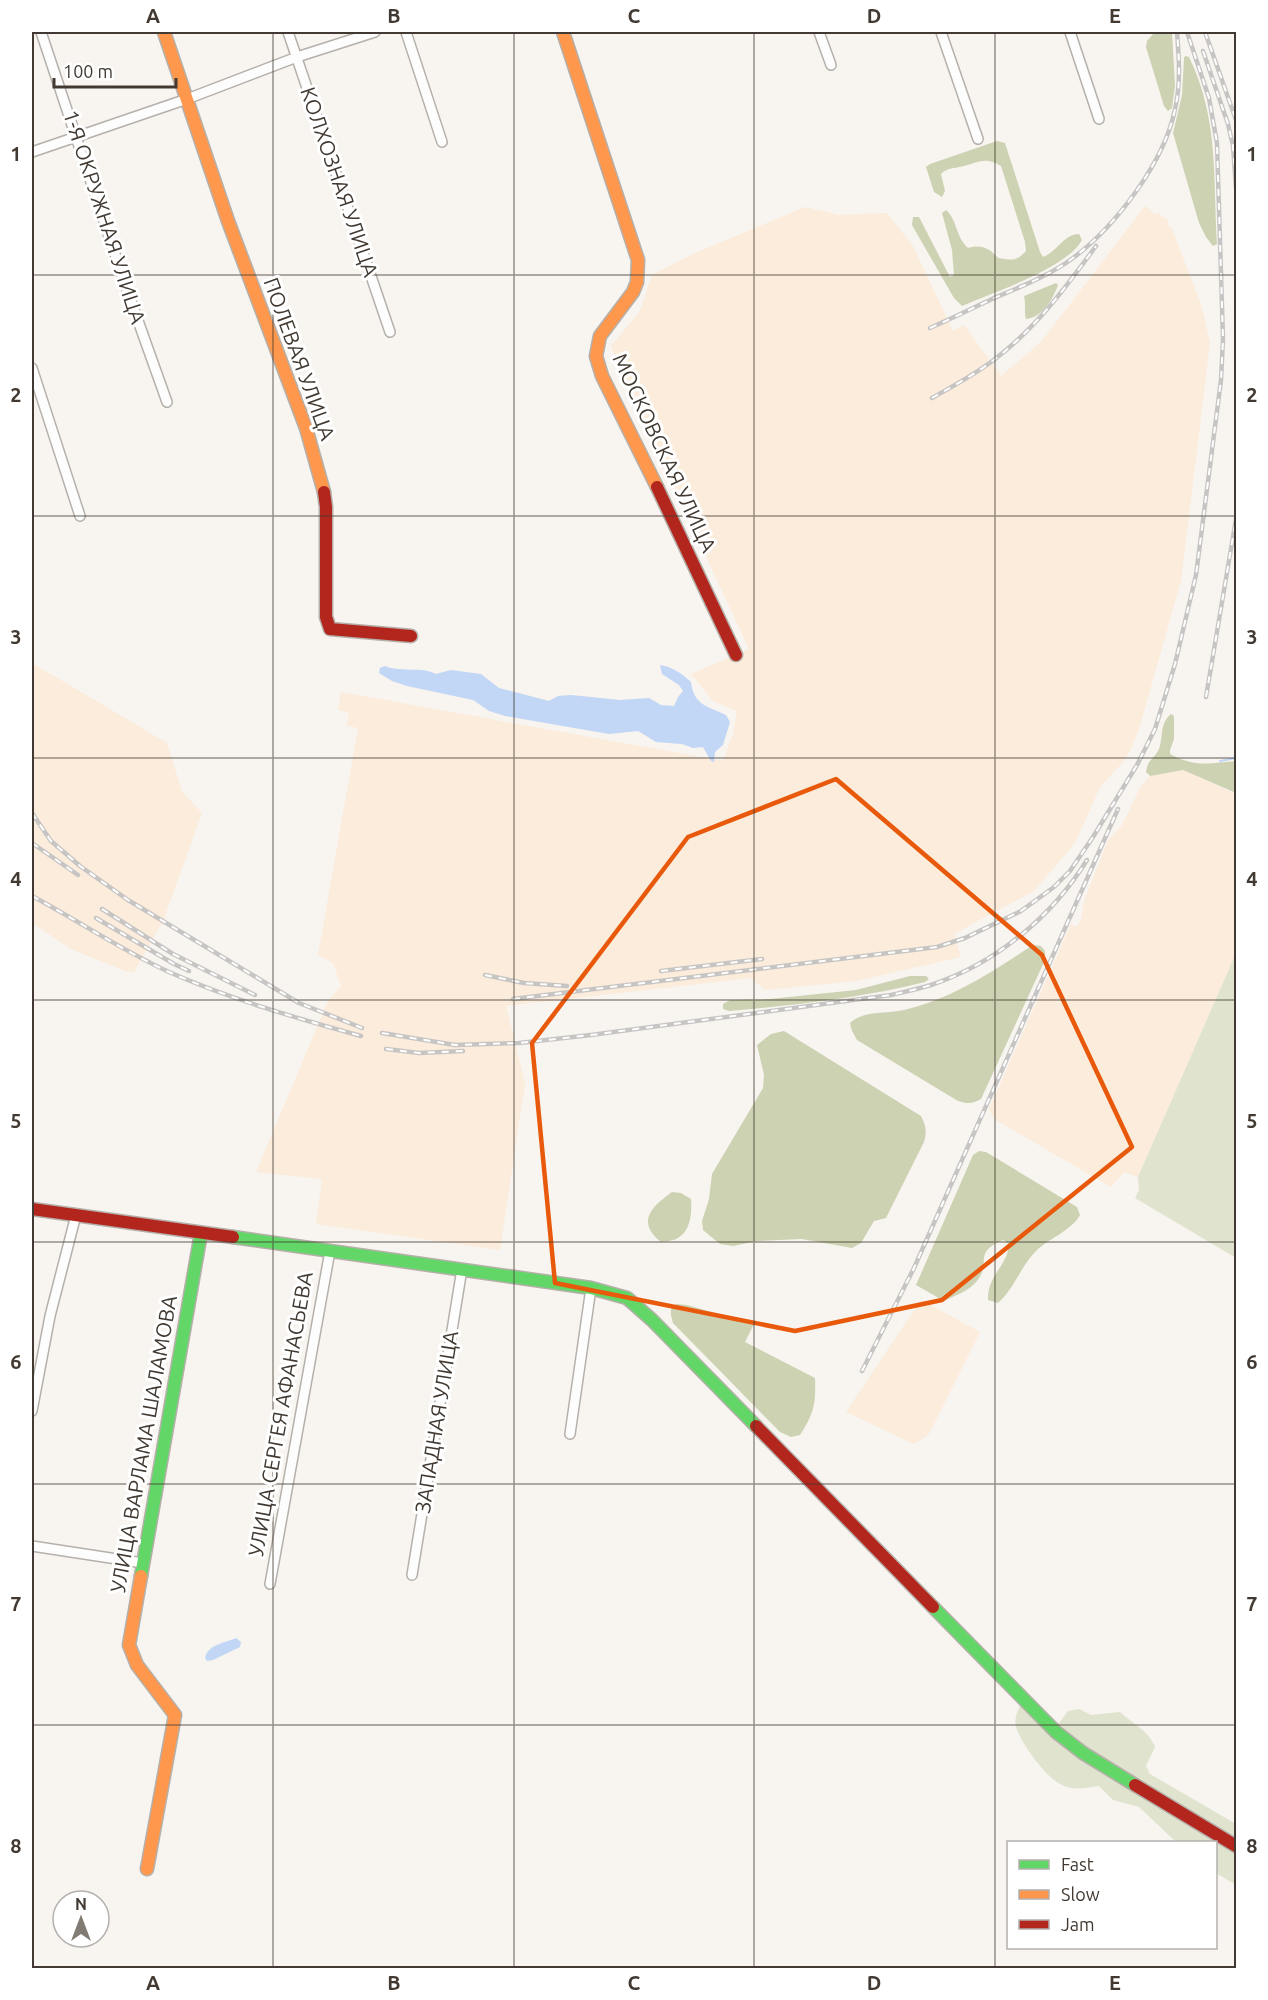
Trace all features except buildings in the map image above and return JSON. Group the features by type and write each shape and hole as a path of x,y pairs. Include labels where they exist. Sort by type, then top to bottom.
{"street":[{"name":"1-Я ОКРУЖНАЯ УЛИЦА","path":"41,32 167,402"},
{"name":"ПОЛЕВАЯ УЛИЦА","path":"164,32 228,221 306,428 323,488 326,507 326,617 328,625 330,629 411,636"},
{"name":"КОЛХОЗНАЯ УЛИЦА","path":"288,32 390,332"},
{"path":"32,152 187,99 297,57 375,32"},
{"path":"406,32 442,142"},
{"name":"МОСКОВСКАЯ УЛИЦА","path":"563,32 638,260 637,282 633,292 600,336 596,356 602,376 669,511 736,655"},
{"path":"819,32 831,66"},
{"path":"941,32 978,139"},
{"path":"1070,32 1099,119"},
{"path":"32,368 80,516"},
{"path":"32,1209 591,1288 627,1298 652,1320 1056,1732 1083,1753 1236,1846"},
{"path":"32,1411 50,1316 76,1215"},
{"name":"УЛИЦА ВАРЛАМА ШАЛАМОВА","path":"147,1869 174,1715 169,1705 133,1660 129,1645 201,1233"},
{"name":"УЛИЦА СЕРГЕЯ АФАНАСЬЕВА","path":"270,1584 330,1251"},
{"name":"ЗАПАДНАЯ УЛИЦА","path":"412,1575 462,1269"},
{"path":"570,1434 591,1288"},
{"path":"32,1546 143,1563"}],"highlighted area":[{"path":"836,779 1042,955 1132,1147 942,1300 795,1331 555,1283 532,1043 688,837"}],"shaded area":[{"path":"1145,206 1156,215 1158,213 1169,221 1167,224 1172,229 1201,304 1210,343 1181,581 1139,729 1123,762 1100,787 1075,843 1034,891 954,934 961,957 856,981 765,990 751,978 506,1006 525,1083 500,1250 316,1224 322,1179 256,1172 328,1001 341,986 333,963 318,955 358,728 347,726 349,713 338,710 341,692 723,761 733,734 737,711 713,701 691,674 749,649 611,346 640,311 652,275 693,254 805,207 839,215 887,213 913,246 953,331 964,325 1001,376 1041,342"},
{"path":"32,663 167,743 182,792 202,813 163,921 134,972 125,971 71,949 32,923"},
{"path":"1183,770 1236,794 1236,953 1138,1177 1124,1172 1111,1187 994,1119 989,1109 1071,924 1077,927 1081,919 1085,898 1108,841 1122,825 1140,788 1150,776"},
{"path":"921,1300 980,1332 929,1434 914,1444 846,1412"}],"green space":[{"path":"1155,32 1172,32 1175,86 1172,108 1168,111 1164,106 1146,47 1147,41"},
{"path":"1185,56 1189,57 1199,80 1210,126 1217,244 1213,246 1199,223 1173,133 1182,95"},
{"path":"997,141 1005,143 1043,257 1069,237 1079,234 1082,240 1074,251 1045,270 962,306 954,298 912,225 913,217 919,217 950,277 954,275 952,250 942,213 946,210 968,248 977,246 984,248 998,258 1016,259 1022,255 1026,251 1025,242 1001,166 990,161 980,161 945,171 941,174 945,191 942,197 934,192 926,167"},
{"path":"1056,283 1058,285 1056,290 1046,307 1032,318 1026,319 1024,296"},
{"path":"1171,714 1174,716 1174,739 1170,754 1195,763 1236,761 1236,793 1183,770 1150,776 1146,772 1149,762 1160,747 1164,723"},
{"path":"1033,945 1041,946 1045,951 1045,960 981,1099 978,1101 965,1103 958,1101 857,1040 852,1031 850,1023 862,1016 904,1010 939,999 987,975"},
{"path":"1236,953 1236,1258 1135,1198 1139,1190 1138,1177"},
{"path":"910,976 926,976 929,979 901,988 828,1000 729,1011 723,1009 723,1004 730,1000 770,999 856,990"},
{"path":"784,1031 921,1116 925,1126 924,1142 886,1218 874,1221 861,1243 852,1248 802,1239 757,1241 733,1246 720,1244 703,1230 702,1221 709,1199 712,1174 763,1088 764,1075 757,1045 771,1034"},
{"path":"979,1151 986,1152 1077,1207 1080,1215 1072,1225 1031,1256 998,1303 988,1300 991,1284 1008,1252 1009,1244 1003,1240 988,1249 981,1274 974,1285 944,1301 916,1285 973,1155"},
{"path":"672,1192 681,1193 691,1199 690,1222 681,1236 674,1240 661,1242 649,1228 649,1215 658,1203"},
{"path":"676,1304 754,1324 745,1342 815,1378 813,1408 800,1435 791,1437 780,1432 673,1323 671,1310"},
{"path":"1021,1704 1048,1726 1059,1723 1068,1711 1079,1709 1091,1715 1120,1712 1149,1736 1155,1747 1146,1766 1150,1774 1236,1824 1236,1885 1217,1874 1217,1841 1175,1841 1139,1807 1113,1800 1099,1786 1067,1787 1056,1781 1035,1759 1019,1734 1015,1721"}],"water":[{"path":"660,665 684,676 691,682 699,701 726,715 730,722 723,745 715,752 714,762 711,761 703,747 693,748 682,744 656,742 638,731 609,734 505,716 489,711 473,700 407,686 379,673 380,668 385,666 425,670 436,674 451,670 481,674 499,688 549,701 558,696 571,695 620,700 649,698 661,705 674,706 683,691 679,685 662,674"},
{"path":"236,1638 241,1642 240,1647 207,1661 205,1658 210,1650"}],"waterway":[{"path":"1220,761 1236,758"}],"railway":[{"path":"930,328 1034,281 1064,264 1089,245 1122,211 1150,171 1170,129 1178,90 1177,32"},
{"path":"513,999 937,947 965,938 1021,911 1054,887 1070,871 1137,765 1155,729 1175,664 1196,575 1221,380 1223,339 1217,143 1209,98 1187,32"},
{"path":"1205,32 1236,120"},
{"path":"1203,51 1228,124 1233,146 1236,188"},
{"path":"932,398 964,380 1010,347 1062,292 1096,246"},
{"path":"1206,697 1236,519"},
{"path":"862,1371 914,1268 1118,809"},
{"path":"32,813 51,841 80,866 128,900 299,1003 362,1028"},
{"path":"32,843 78,875"},
{"path":"382,1033 455,1045 519,1043 891,995 955,976 999,951 1020,936 1057,901 1087,860"},
{"path":"32,896 134,954 192,982 288,1015 361,1036"},
{"path":"102,909 173,954 255,995"},
{"path":"96,918 189,971"},
{"path":"661,971 762,959"},
{"path":"485,975 524,983 567,986"},
{"path":"386,1049 419,1053 463,1051"}],"traffic: fast":[{"path":"141,1576 201,1233"},
{"path":"233,1237 591,1288 627,1298 652,1320 756,1426"},
{"path":"933,1607 1056,1732 1083,1753 1135,1785"}],"traffic: slow":[{"path":"164,32 228,221 306,428 324,492"},
{"path":"563,32 638,260 637,282 633,292 600,336 596,356 602,376 657,487"},
{"path":"141,1576 129,1645 137,1665 175,1715 147,1869"}],"traffic: jam":[{"path":"657,487 736,655"},
{"path":"324,492 326,617 330,629 411,636"},
{"path":"32,1209 233,1237"},
{"path":"756,1426 933,1607"},
{"path":"1135,1785 1236,1846"}]}
